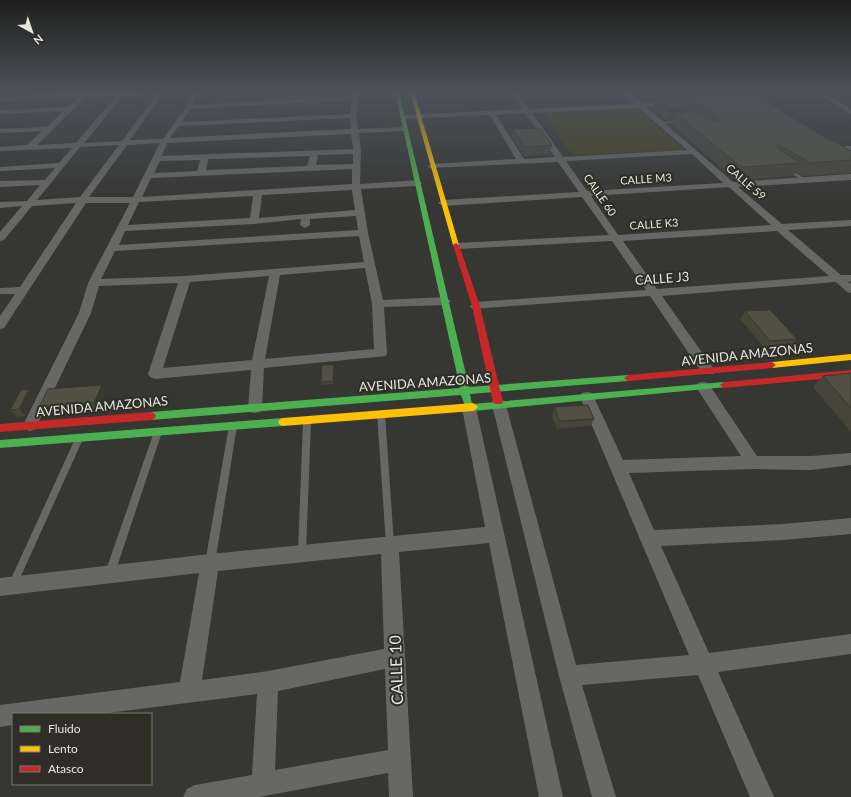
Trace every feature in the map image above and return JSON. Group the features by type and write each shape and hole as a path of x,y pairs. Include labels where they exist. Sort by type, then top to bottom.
{"street":[{"path":"0,131 44,129"},
{"path":"29,148 49,129"},
{"path":"2,234 92,129"},
{"path":"0,325 83,200 134,129"},
{"path":"30,425 85,313 94,283 158,160 164,142 173,129"},
{"path":"158,160 205,157 262,146 354,132 402,129"},
{"path":"405,129 467,400 551,797"},
{"path":"422,129 443,203 476,306 569,676 604,797"},
{"path":"502,129 521,161"},
{"name":"CALLE 60","path":"540,129 708,371"},
{"name":"CALLE 59","path":"668,129 851,290"},
{"path":"185,279 154,374 258,363 382,353 378,304 359,213 356,186 357,151 354,132"},
{"path":"0,149 164,142 262,146 314,153 357,151"},
{"path":"851,148 824,146 840,156 851,154"},
{"path":"432,166 693,152"},
{"path":"311,168 314,153"},
{"path":"201,173 205,157"},
{"path":"0,169 61,166"},
{"path":"149,176 357,166"},
{"name":"CALLE M3","path":"443,203 732,186 851,177"},
{"path":"0,184 47,182"},
{"path":"0,205 83,200 136,200 418,183"},
{"path":"254,221 258,192"},
{"path":"123,228 254,221 359,213"},
{"path":"304,237 306,216"},
{"name":"CALLE K3","path":"458,246 851,223"},
{"path":"112,248 363,233"},
{"path":"94,283 185,279 369,266"},
{"path":"255,408 258,363 274,273"},
{"name":"CALLE J3","path":"476,306 851,278"},
{"path":"0,291 24,290"},
{"path":"378,304 445,301"},
{"name":"AVENIDA AMAZONAS","path":"1,446 80,438 382,414 467,400 498,398 708,371 851,357"},
{"name":"AVENIDA AMAZONAS","path":"0,428 255,408 498,398 587,397 851,373"},
{"path":"703,387 753,462"},
{"path":"587,397 650,538 703,664 762,797"},
{"path":"618,467 753,462 812,463 851,459"},
{"path":"650,538 783,532 851,526"},
{"path":"6,586 210,563 495,534"},
{"name":"CALLE 10","path":"390,544 401,797"},
{"path":"189,692 210,563"},
{"path":"569,676 703,664 851,644"},
{"path":"22,713 268,682 396,657"},
{"path":"263,784 268,682"},
{"path":"0,716 12,714"},
{"path":"195,797 400,760"}],"lane":[{"path":"785,168 806,181"},
{"path":"382,414 390,544"},
{"path":"302,554 307,420"},
{"path":"210,563 233,426"},
{"path":"109,575 158,432"},
{"path":"6,586 80,438"}],"shaded area":[{"path":"555,129 660,129 684,150 572,155"}],"building":[{"path":"513,129 541,129 552,145 525,147"},
{"path":"695,129 812,129 851,151 851,160 810,163 778,144 777,148 800,163 745,167 740,166"},
{"path":"770,310 797,339 770,341 745,311"},
{"path":"322,365 334,365 333,381 321,382"},
{"path":"851,373 851,408 823,376"},
{"path":"102,385 94,403 39,407 48,389"},
{"path":"29,389 19,409 10,410 21,390"},
{"path":"588,405 594,419 559,421 555,407"}],"traffic: fast":[{"path":"405,129 468,404"},
{"path":"151,416 628,378"},
{"path":"473,407 724,385"},
{"path":"0,444 283,422"}],"traffic: slow":[{"path":"423,129 456,245"},
{"path":"772,365 851,357"},
{"path":"283,422 473,407"}],"traffic: jam":[{"path":"456,245 476,306 498,402"},
{"path":"628,378 772,365"},
{"path":"724,385 851,373"},
{"path":"0,428 151,416"}]}
